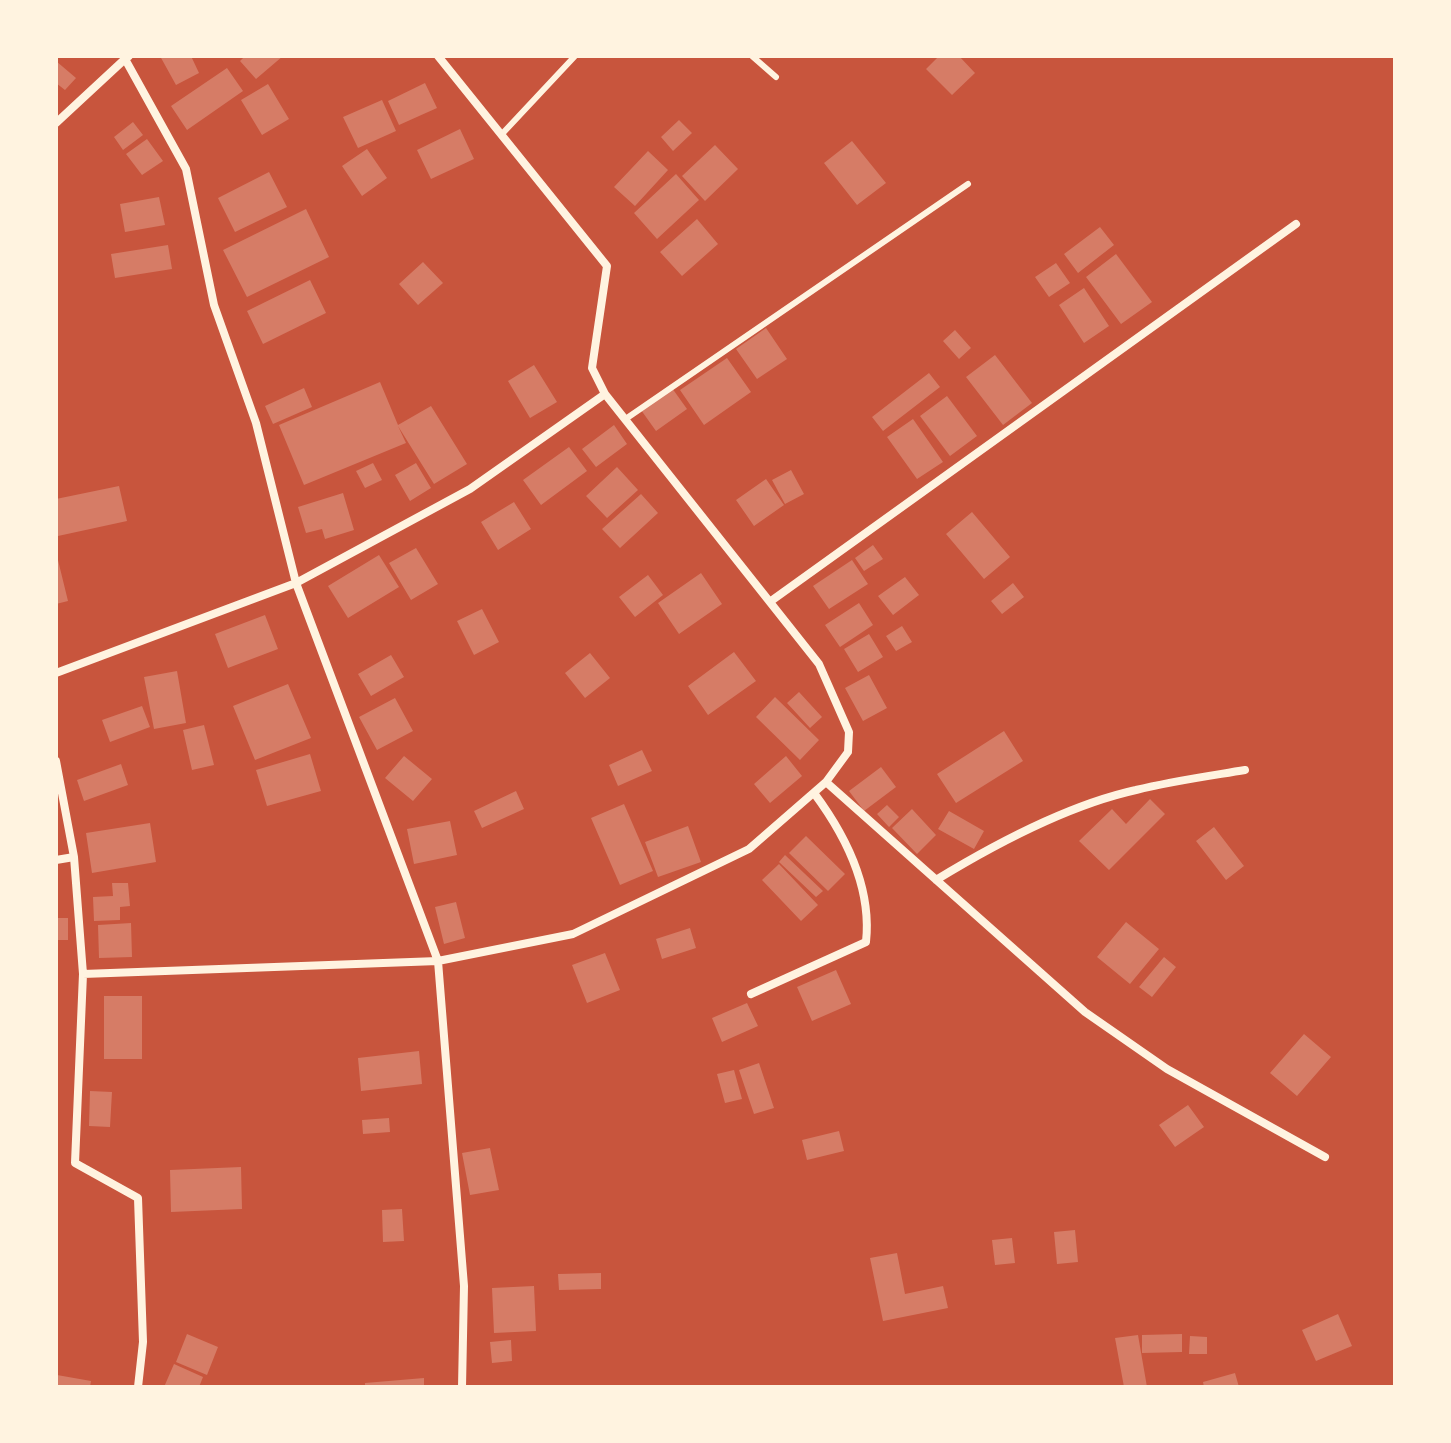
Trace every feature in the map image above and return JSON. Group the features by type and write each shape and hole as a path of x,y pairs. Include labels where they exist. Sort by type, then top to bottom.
{"street":[{"path":"83,974 438,961 573,934 749,849 826,782 848,752 849,732 819,664 605,394 592,368 607,266 438,56"},
{"path":"56,123 127,58 186,169 214,305 256,423 296,583 438,961 464,1286 462,1387"},
{"path":"771,601 1296,224"},
{"path":"56,673 296,583 470,489 605,394"},
{"path":"56,761 74,857 83,974 75,1163 138,1198 143,1342 138,1387"},
{"path":"936,880 977,855 1068,812 1134,790 1245,770"},
{"path":"826,782 1085,1012 1167,1069 1325,1157"},
{"path":"751,994 866,942 868,919 858,870 835,821 814,793"},
{"path":"56,860 74,857"}],"lane":[{"path":"502,134 575,56"},
{"path":"752,56 776,77"},
{"path":"627,418 968,184"}],"building":[{"path":"160,56 191,56 199,73 176,85"},
{"path":"245,56 283,56 256,79 240,61"},
{"path":"939,56 959,56 975,73 952,95 926,69"},
{"path":"56,61 76,78 65,90 56,83"},
{"path":"227,68 243,91 187,130 171,106"},
{"path":"425,83 437,108 399,125 388,101"},
{"path":"268,84 289,119 262,135 241,100"},
{"path":"382,100 396,131 358,148 343,117"},
{"path":"679,120 692,133 673,151 661,137"},
{"path":"133,122 143,135 123,150 114,137"},
{"path":"460,129 474,159 431,179 417,150"},
{"path":"147,139 163,161 142,175 126,154"},
{"path":"852,141 886,183 857,205 824,163"},
{"path":"715,145 738,169 705,201 682,176"},
{"path":"367,149 387,178 362,196 342,166"},
{"path":"648,151 668,170 635,206 614,187"},
{"path":"269,172 287,207 235,232 218,198"},
{"path":"676,174 699,200 657,239 634,213"},
{"path":"159,197 165,225 125,232 120,204"},
{"path":"306,209 329,257 247,297 223,250"},
{"path":"697,219 718,244 682,276 660,252"},
{"path":"1100,227 1114,245 1078,273 1064,254"},
{"path":"168,245 172,269 115,278 111,254"},
{"path":"1116,254 1152,302 1121,324 1086,277"},
{"path":"423,262 443,283 418,305 399,284"},
{"path":"1056,263 1070,283 1049,297 1035,277"},
{"path":"310,280 326,313 263,344 247,311"},
{"path":"1084,288 1109,326 1084,343 1059,305"},
{"path":"766,328 787,359 757,379 736,349"},
{"path":"955,330 971,348 959,359 943,341"},
{"path":"995,355 1032,403 1003,425 966,377"},
{"path":"727,358 751,392 704,425 680,390"},
{"path":"534,365 557,402 530,418 508,381"},
{"path":"929,373 940,387 883,431 872,417"},
{"path":"380,382 398,425 431,406 467,464 434,484 398,426 406,443 304,485 279,425"},
{"path":"304,388 312,407 273,424 265,406"},
{"path":"672,388 687,409 656,431 641,410"},
{"path":"947,396 977,436 950,456 920,416"},
{"path":"913,419 943,462 917,479 887,437"},
{"path":"614,425 627,444 596,467 582,449"},
{"path":"569,447 587,471 541,505 523,480"},
{"path":"373,463 382,480 365,488 356,471"},
{"path":"416,463 431,488 410,501 395,475"},
{"path":"617,467 638,490 607,518 586,496"},
{"path":"791,470 804,494 785,504 772,480"},
{"path":"766,479 784,505 754,526 736,500"},
{"path":"119,486 127,521 58,536 56,499"},
{"path":"343,493 354,530 325,539 322,529 306,533 298,507"},
{"path":"641,494 658,513 620,548 602,529"},
{"path":"514,502 531,529 498,550 481,522"},
{"path":"972,512 1010,557 984,579 946,534"},
{"path":"873,545 883,559 864,571 855,558"},
{"path":"416,548 438,584 411,600 389,563"},
{"path":"379,555 399,587 348,618 328,586"},
{"path":"56,557 68,601 56,604"},
{"path":"852,560 868,584 829,609 813,586"},
{"path":"701,573 722,604 679,634 658,603"},
{"path":"648,575 663,595 635,617 619,597"},
{"path":"905,577 919,595 893,615 878,596"},
{"path":"1013,583 1024,597 1002,614 991,601"},
{"path":"859,603 873,625 840,647 825,625"},
{"path":"482,609 499,642 474,655 457,621"},
{"path":"265,615 278,649 228,668 215,634"},
{"path":"902,626 912,642 896,651 886,636"},
{"path":"869,634 883,657 858,672 844,649"},
{"path":"734,652 756,681 708,715 688,686"},
{"path":"590,653 610,678 585,698 565,673"},
{"path":"391,655 404,677 371,696 358,674"},
{"path":"177,671 186,723 154,729 144,677"},
{"path":"869,675 887,708 863,721 845,688"},
{"path":"288,684 311,738 255,760 233,706"},
{"path":"799,692 822,717 810,728 787,703"},
{"path":"775,697 819,740 800,760 756,717"},
{"path":"395,698 413,731 377,750 359,717"},
{"path":"142,706 150,727 110,742 102,720"},
{"path":"204,725 214,765 192,770 183,730"},
{"path":"1004,731 1023,761 956,803 937,774"},
{"path":"642,750 652,771 618,786 609,765"},
{"path":"310,754 321,791 267,806 256,770"},
{"path":"404,756 432,779 413,801 385,778"},
{"path":"786,756 802,776 770,803 754,784"},
{"path":"121,764 128,785 84,801 77,780"},
{"path":"881,767 896,787 864,811 849,791"},
{"path":"516,791 524,809 482,828 474,811"},
{"path":"1150,799 1165,814 1109,870 1079,841 1112,809 1126,824"},
{"path":"624,804 653,871 620,885 591,818"},
{"path":"887,805 899,817 889,827 877,814"},
{"path":"912,809 936,835 917,854 892,828"},
{"path":"949,811 984,831 974,849 938,829"},
{"path":"450,821 457,855 414,864 407,829"},
{"path":"150,823 156,862 92,873 86,833"},
{"path":"688,826 701,862 658,877 645,842"},
{"path":"1214,827 1244,866 1226,880 1196,841"},
{"path":"806,836 845,874 828,891 789,853"},
{"path":"785,855 823,891 816,897 779,862"},
{"path":"779,864 818,905 801,921 762,880"},
{"path":"112,883 128,883 130,906 120,907 120,920 94,921 93,897 113,896"},
{"path":"456,902 465,938 444,944 435,907"},
{"path":"56,918 68,918 68,940 56,940"},
{"path":"1126,922 1159,949 1130,984 1097,957"},
{"path":"131,923 132,957 99,958 98,925"},
{"path":"690,928 696,948 662,959 656,939"},
{"path":"605,953 620,990 587,1003 572,965"},
{"path":"1164,957 1176,967 1152,997 1139,987"},
{"path":"836,970 851,1004 812,1021 797,987"},
{"path":"104,996 142,996 142,1059 104,1059"},
{"path":"747,1003 758,1026 722,1042 712,1018"},
{"path":"1304,1034 1331,1057 1297,1096 1270,1073"},
{"path":"419,1051 422,1084 361,1091 358,1058"},
{"path":"759,1063 774,1108 754,1114 739,1070"},
{"path":"734,1070 742,1099 725,1103 717,1074"},
{"path":"90,1091 112,1092 110,1127 89,1126"},
{"path":"1188,1105 1204,1127 1175,1147 1159,1125"},
{"path":"389,1118 390,1132 363,1134 362,1120"},
{"path":"839,1131 844,1151 807,1160 802,1140"},
{"path":"490,1148 499,1190 470,1195 462,1153"},
{"path":"241,1167 242,1209 171,1212 170,1170"},
{"path":"402,1209 404,1241 383,1242 382,1210"},
{"path":"1075,1230 1078,1262 1057,1264 1054,1232"},
{"path":"1012,1238 1015,1263 995,1265 992,1240"},
{"path":"897,1253 905,1294 943,1286 948,1308 883,1321 870,1258"},
{"path":"601,1273 601,1289 559,1290 558,1274"},
{"path":"534,1286 536,1331 494,1333 492,1288"},
{"path":"1338,1314 1352,1346 1316,1361 1302,1330"},
{"path":"187,1334 218,1347 207,1375 176,1362"},
{"path":"1182,1334 1182,1352 1142,1353 1142,1335"},
{"path":"1138,1335 1147,1387 1124,1387 1115,1338"},
{"path":"1190,1336 1207,1337 1207,1354 1189,1354"},
{"path":"511,1340 512,1361 492,1363 490,1342"},
{"path":"174,1364 203,1377 199,1387 164,1387"},
{"path":"1235,1373 1239,1387 1204,1387 1203,1382"},
{"path":"57,1375 91,1381 90,1387 56,1387"},
{"path":"424,1378 424,1387 365,1387 365,1383"}]}
